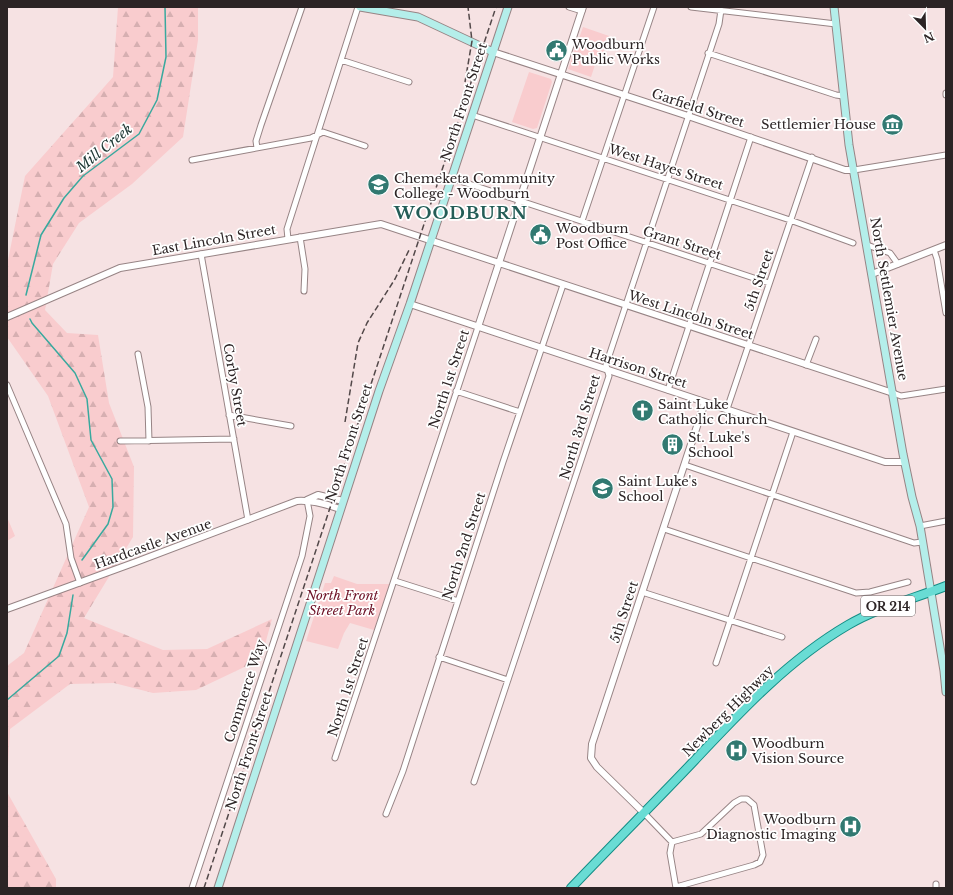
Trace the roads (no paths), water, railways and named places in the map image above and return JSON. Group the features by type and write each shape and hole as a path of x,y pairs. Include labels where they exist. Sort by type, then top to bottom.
{"main road":[{"path":"359,7 399,10 430,21 493,52"},
{"name":"North Front Street","path":"218,888 340,509 394,347 410,304 508,7"},
{"name":"North Settlemier Avenue","path":"834,7 843,96 854,170 905,462 920,526 946,692"},
{"name":"Newberg Highway","path":"571,888 757,697 810,650 840,629 873,612 900,601 931,593 946,586"},
{"name":"Newberg Highway","path":"931,593 946,594"}],"street":[{"path":"257,148 257,139 261,125 302,7"},
{"path":"288,239 286,231 359,7"},
{"path":"569,7 582,9"},
{"path":"582,221 654,7"},
{"path":"692,7 721,10 732,9 836,24"},
{"name":"North 1st Street","path":"335,758 562,75 582,9"},
{"name":"North 3rd Street","path":"474,782 609,376 606,365 708,53 719,24 721,10"},
{"name":"Garfield Street","path":"493,52 812,157 845,170 854,170 946,155"},
{"path":"708,53 836,96 843,96"},
{"path":"342,60 409,82"},
{"name":"West Hayes Street","path":"472,115 853,242"},
{"path":"192,160 311,138 324,132 365,146"},
{"path":"668,390 751,137"},
{"name":"5th Street","path":"727,409 812,157"},
{"name":"Grant Street","path":"451,178 769,283"},
{"name":"East Lincoln Street","path":"7,318 113,270 201,254 381,224 395,227 431,241"},
{"path":"300,237 305,269 304,291"},
{"name":"West Lincoln Street","path":"431,241 901,396 946,389"},
{"path":"867,245 890,253 898,264"},
{"path":"872,274 946,245"},
{"path":"934,250 946,312"},
{"name":"Corby Street","path":"201,254 248,520"},
{"name":"North 2nd Street","path":"386,814 403,771 439,657 563,285"},
{"name":"Harrison Street","path":"410,304 885,462 905,462"},
{"path":"806,365 816,339"},
{"path":"138,354 148,406 150,441"},
{"path":"7,385 66,524 71,558 80,582"},
{"path":"456,391 520,412"},
{"name":"5th Street","path":"644,813 599,770 591,754 592,744 705,402"},
{"path":"230,415 291,426"},
{"path":"716,662 793,432"},
{"path":"120,441 234,439"},
{"path":"685,465 912,542 922,542"},
{"name":"Hardcastle Avenue","path":"7,609 297,501 307,500 318,495 343,500"},
{"name":"Hardcastle Avenue","path":"307,500 340,509"},
{"name":"Commerce Way","path":"192,888 302,556 310,516 307,500"},
{"path":"920,526 946,521"},
{"path":"664,529 856,593 870,592 908,582"},
{"path":"395,581 458,601"},
{"path":"642,592 782,637"},
{"path":"439,657 508,680"},
{"path":"747,799 754,805 764,855 760,862 754,865 676,887 670,853 672,842 702,834 738,801 747,799"},
{"path":"644,813 672,842"}],"waterway":[{"name":"Mill Creek","path":"26,295 41,235 64,198 83,176 139,134 157,100 166,57 165,7"},
{"name":"Mill Creek","path":"30,319 75,373 87,399 91,440 112,479 113,507 108,524 82,560"},
{"name":"Mill Creek","path":"7,700 59,656 67,633 73,595"}],"railway":[{"path":"465,82 472,41 468,7"},
{"path":"204,888 496,7"},
{"path":"345,422 358,343 367,323 395,279 410,248"}],"place":[{"name":"Woodburn Public Works","path":"556,51"},
{"name":"Settlemier House","path":"892,124"},
{"name":"Chemeketa Community College - Woodburn","path":"378,185"},
{"name":"Woodburn Post Office","path":"541,235"},
{"name":"Saint Luke Catholic Church","path":"642,411"},
{"name":"St. Luke's School","path":"672,444"},
{"name":"Saint Luke's School","path":"602,488"},
{"name":"Woodburn Vision Source","path":"737,750"},
{"name":"Woodburn Diagnostic Imaging","path":"851,826"}],"district":[{"name":"WOODBURN","path":"461,213"}],"park label":[{"name":"North Front Street Park","path":"342,602"}]}
